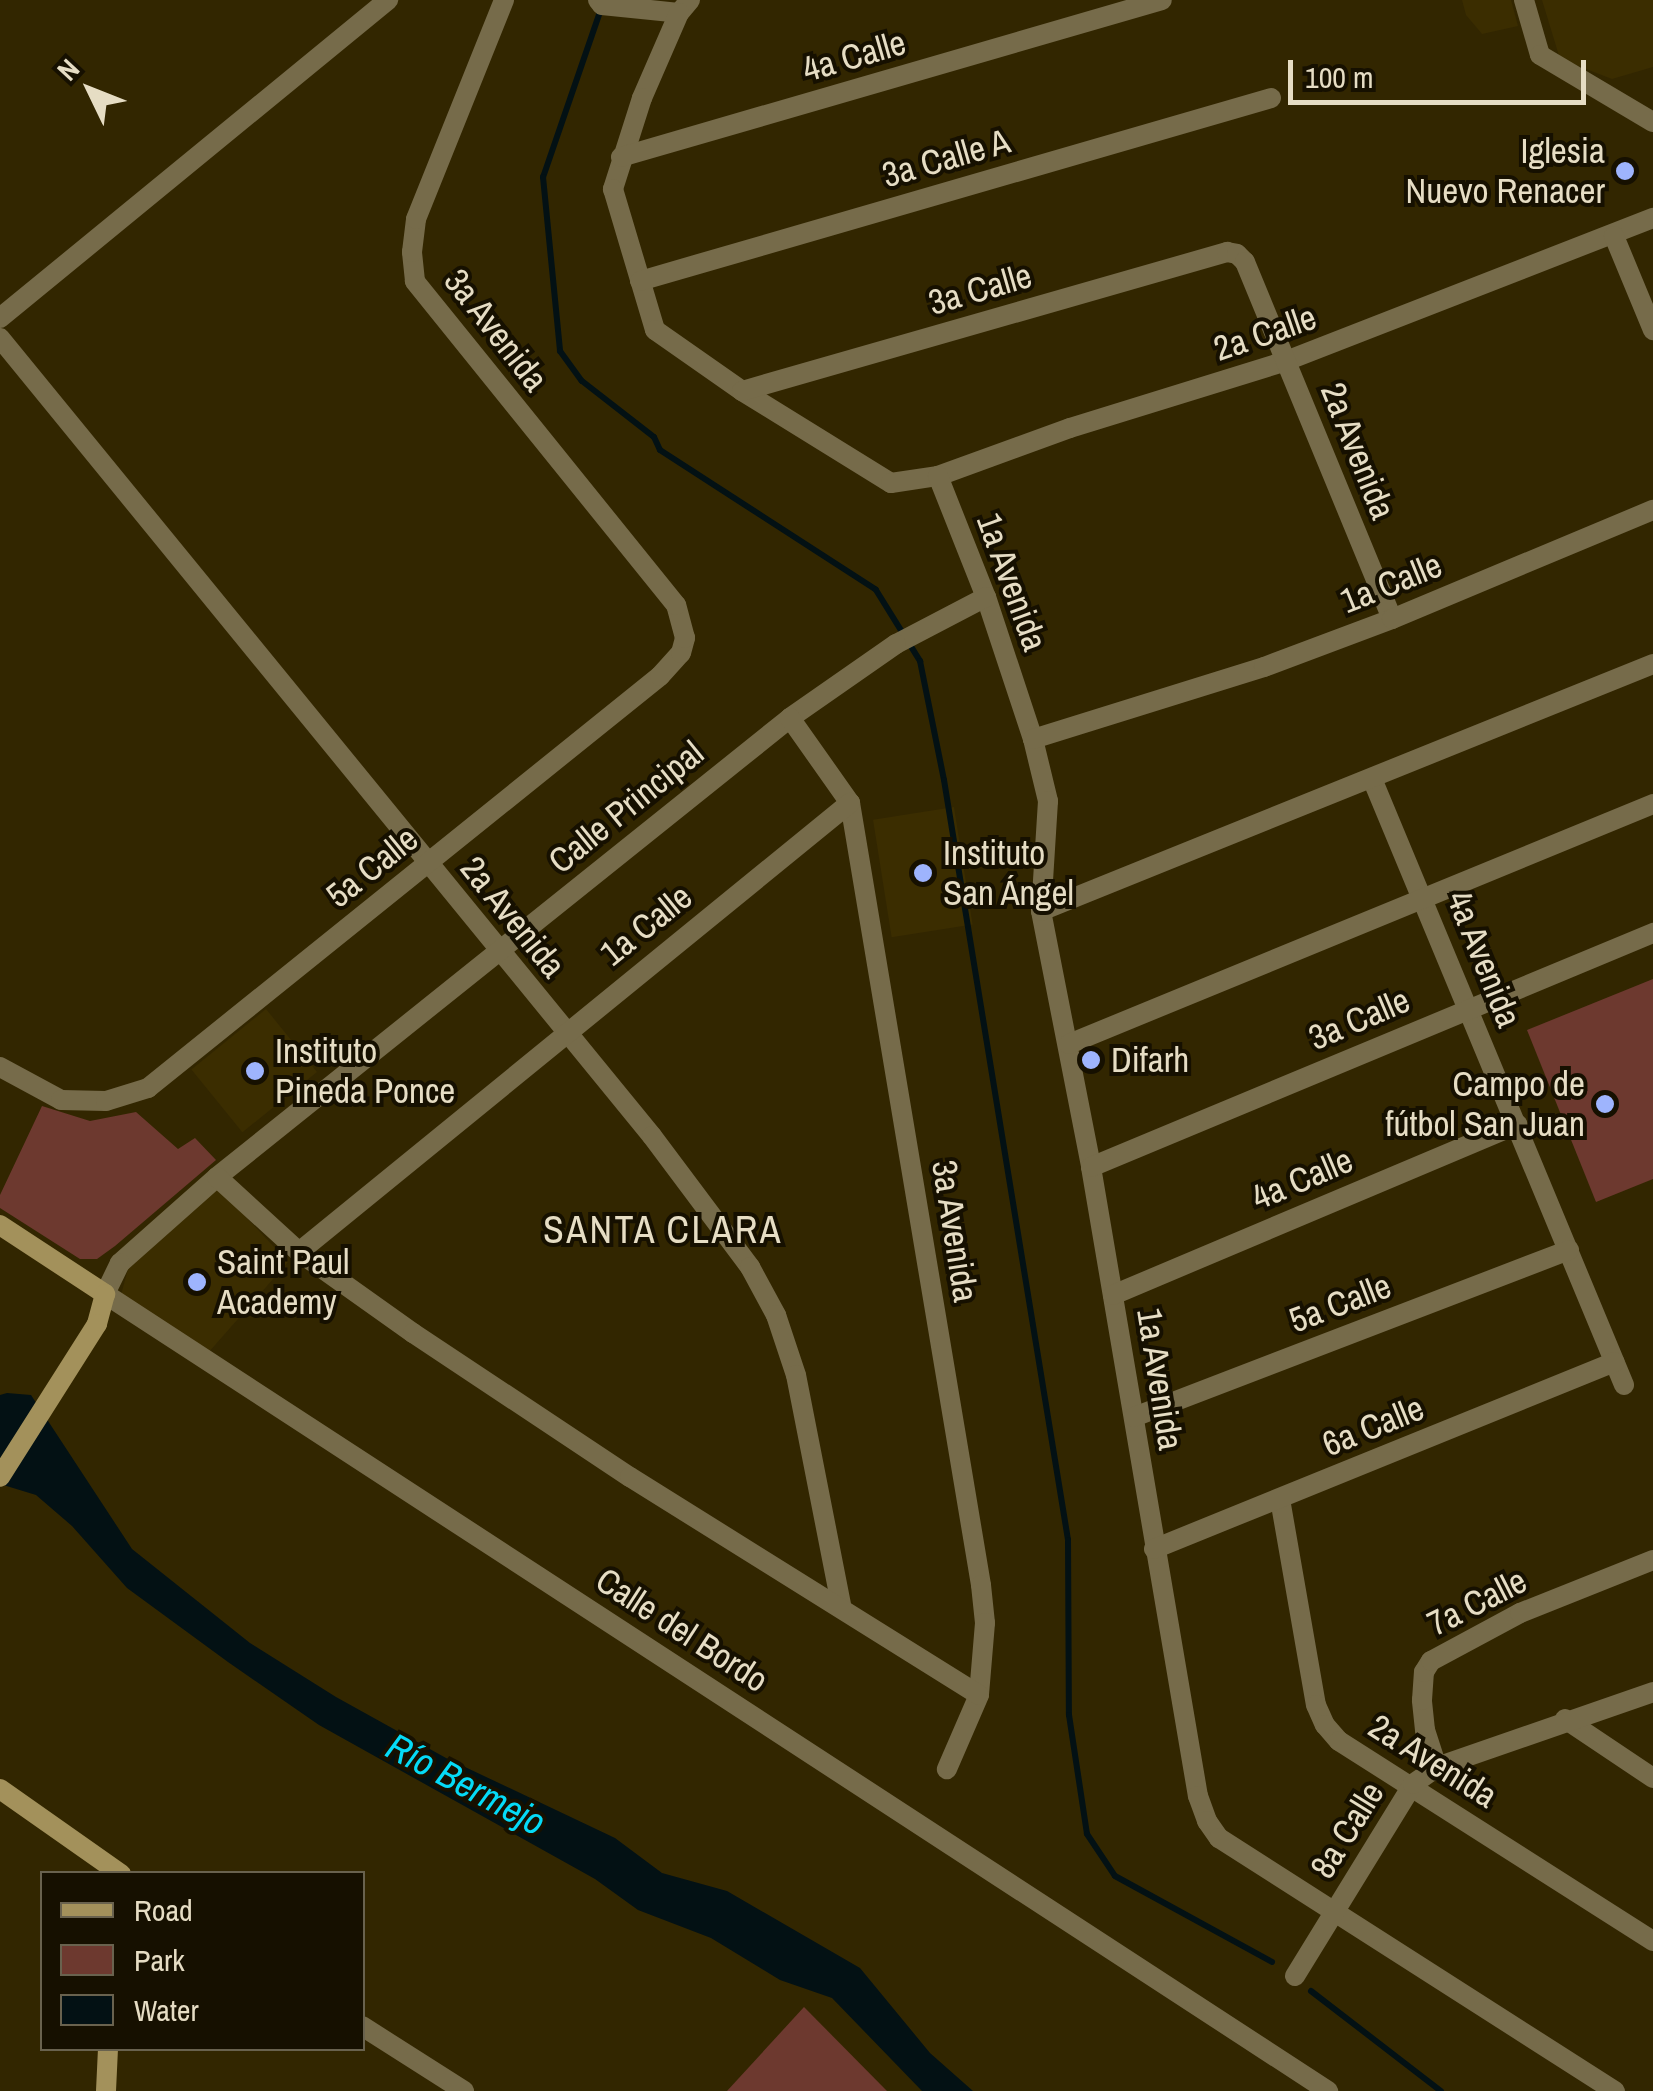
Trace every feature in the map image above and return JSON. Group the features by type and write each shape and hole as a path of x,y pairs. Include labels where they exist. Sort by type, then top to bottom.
{"street":[{"path":"0,318 388,0"},
{"name":"3a Avenida","path":"504,0 416,220 412,252 415,282 676,605"},
{"name":"4a Calle","path":"621,157 1162,0"},
{"path":"1524,0 1540,56 1653,122"},
{"path":"600,2 685,6 621,157 613,189 655,330 742,390"},
{"name":"3a Calle A","path":"640,281 1270,98"},
{"name":"2a Calle","path":"742,390 891,483 938,476 1070,428 1286,361 1653,218"},
{"path":"1614,236 1653,330"},
{"name":"3a Calle","path":"742,390 1227,252 1237,254"},
{"name":"2a Avenida","path":"1237,254 1245,262 1392,619"},
{"name":"2a Avenida","path":"0,338 727,1235 776,1315 796,1375 842,1605"},
{"name":"1a Avenida","path":"938,476 986,597 1034,739 1048,801 1041,912 1091,1167 1154,1549 1198,1796 1206,1821 1219,1838 1336,1909 1615,2091"},
{"name":"1a Calle","path":"1034,739 1264,667 1392,619 1653,510"},
{"name":"Calle Principal","path":"105,1294 120,1263 217,1177 790,718 896,644 986,597"},
{"name":"5a Calle","path":"0,1067 61,1100 106,1101 148,1088 673,664 684,638 676,605"},
{"path":"1041,912 1653,664"},
{"name":"3a Avenida","path":"790,718 850,803 981,1585 984,1623 980,1695 948,1769"},
{"name":"4a Avenida","path":"1372,781 1624,1385"},
{"name":"1a Calle","path":"299,1252 564,1032 850,803"},
{"path":"1068,1044 1653,804"},
{"name":"3a Calle","path":"1091,1167 1653,933"},
{"name":"4a Calle","path":"1114,1295 1517,1124"},
{"path":"217,1177 299,1252 630,1477 842,1605 980,1695"},
{"name":"Calle del Bordo","path":"0,1226 1328,2091"},
{"name":"5a Calle","path":"1134,1417 1569,1250"},
{"path":"0,1477 97,1324 105,1294"},
{"name":"6a Calle","path":"1154,1549 1615,1362"},
{"name":"2a Avenida","path":"1280,1500 1316,1705 1325,1725 1339,1741 1413,1784 1653,1940"},
{"name":"7a Calle","path":"1437,1766 1425,1730 1422,1700 1424,1672 1431,1660 1520,1613 1653,1560"},
{"name":"8a Calle","path":"1295,1976 1413,1784 1437,1766 1653,1692"},
{"path":"1566,1719 1653,1778"},
{"path":"0,1788 119,1871"},
{"path":"365,2028 464,2091"},
{"path":"106,2091 108,2051"}],"shaded area":[{"path":"1462,0 1511,0 1518,26 1482,34 1466,15"},
{"path":"1542,0 1653,0 1653,67 1612,79 1560,59"},
{"name":"Instituto San Ángel","path":"954,807 973,925 892,937 873,820"},
{"name":"Instituto Pineda Ponce","path":"266,1009 317,1072 242,1132 191,1069"},
{"name":"Saint Paul Academy","path":"219,1188 288,1262 208,1353 121,1295 128,1269"}],"green space":[{"name":"Campo de fútbol San Juan","path":"1653,979 1653,1179 1596,1202 1527,1030"},
{"path":"42,1106 90,1121 136,1112 178,1149 195,1138 216,1160 115,1246 97,1259 80,1259 0,1208 0,1195"},
{"path":"804,2007 887,2091 727,2091"}],"water":[{"name":"Río Bermejo","path":"0,1395 31,1395 132,1549 250,1643 336,1697 446,1758 615,1838 662,1873 727,1891 860,1968 930,2053 973,2091 922,2091 832,1998 780,1980 711,1938 638,1910 595,1879 319,1725 228,1662 127,1588 72,1526 36,1495 0,1484"}],"waterway":[{"path":"602,6 543,177 560,351 582,381 654,437 660,450 876,590 920,661 944,780 1068,1540 1069,1715 1087,1834 1115,1876 1272,1962"},
{"path":"1311,1991 1441,2091"}],"place":[{"name":"Iglesia Nuevo Renacer","path":"1625,171"},
{"name":"Instituto San Ángel","path":"923,873"},
{"name":"Difarh","path":"1091,1060"},
{"name":"Instituto Pineda Ponce","path":"255,1071"},
{"name":"Campo de fútbol San Juan","path":"1605,1104"},
{"name":"Saint Paul Academy","path":"197,1282"}],"district":[{"name":"SANTA CLARA","path":"663,1230"}]}
